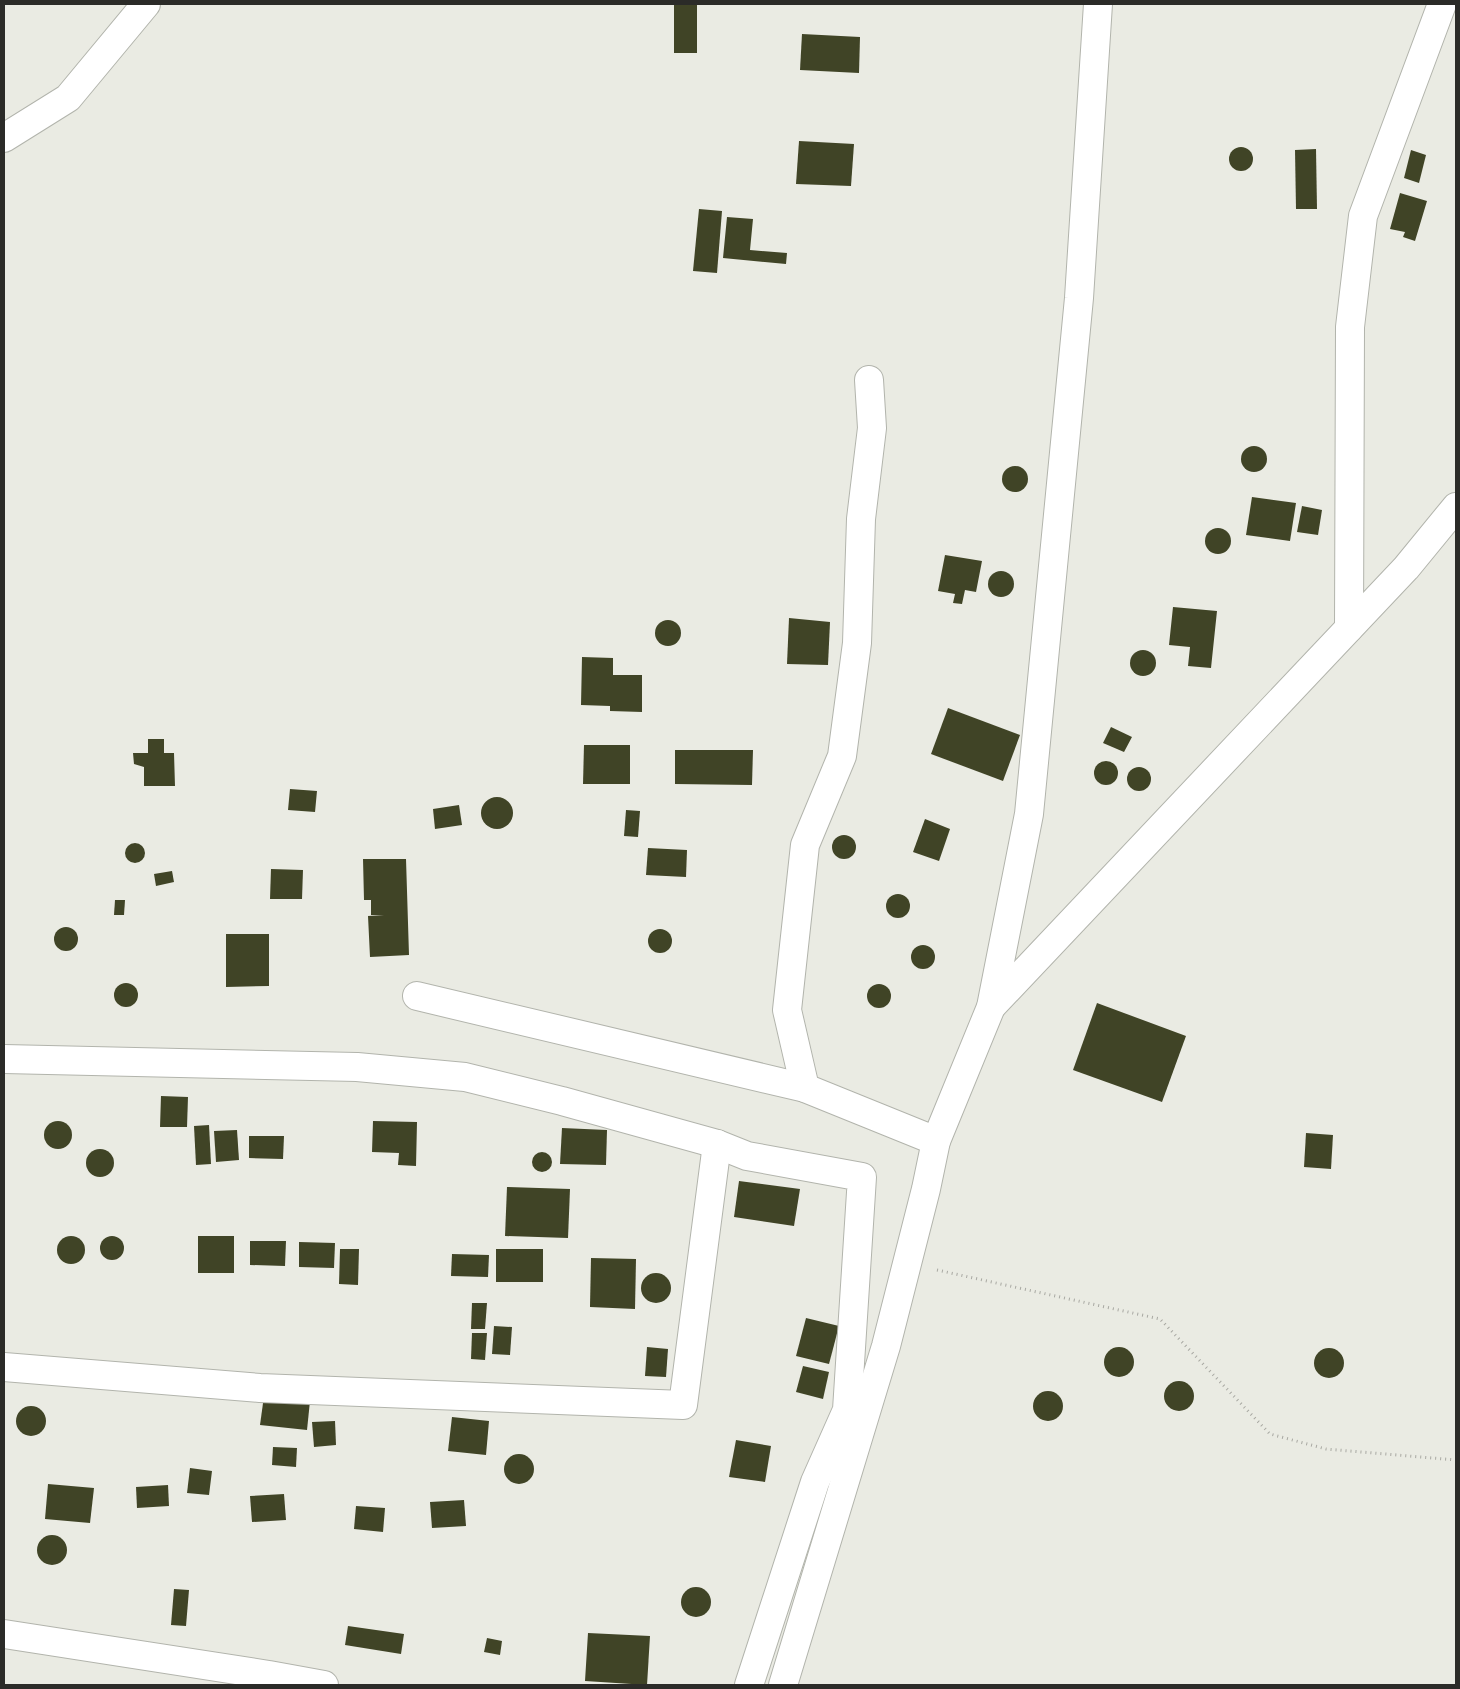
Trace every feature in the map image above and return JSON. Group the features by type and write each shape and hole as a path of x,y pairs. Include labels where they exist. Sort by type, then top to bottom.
{"street":[{"path":"4,138 68,98 146,4"},
{"path":"749,1685 814,1482 856,1413 886,1346 926,1189 936,1141 991,1007 1030,814 1079,298 1098,4"},
{"path":"1349,628 1350,327 1363,216 1442,4"},
{"path":"805,1088 787,1010 806,845 842,756 857,643 861,518 872,428 868,380"},
{"path":"991,1007 1406,568 1456,508"},
{"path":"417,996 805,1088 936,1141"},
{"path":"4,1059 357,1067 465,1078 562,1101 717,1144 748,1156 862,1177 856,1413 783,1685"},
{"path":"4,1368 260,1388 683,1405 717,1144"},
{"path":"4,1634 324,1685"}],"path":[{"path":"907,1264 1160,1319 1270,1434 1326,1450 1456,1460"}],"building":[{"path":"674,4 697,4 697,53 674,53"},
{"path":"802,34 860,37 859,73 800,70"},
{"path":"799,141 854,144 851,186 796,184"},
{"path":"1241,147 1250,150 1253,159 1250,168 1241,171 1232,168 1229,159 1232,150"},
{"path":"1316,149 1317,209 1296,209 1295,150"},
{"path":"1411,150 1426,155 1419,183 1404,178"},
{"path":"1400,193 1427,201 1415,241 1403,237 1405,232 1390,229"},
{"path":"699,209 722,211 717,273 693,271"},
{"path":"727,217 753,219 750,250 787,253 786,264 723,258"},
{"path":"1254,446 1263,450 1267,459 1263,468 1254,472 1245,468 1241,459 1245,450"},
{"path":"1015,466 1024,470 1028,479 1024,488 1015,492 1006,488 1002,479 1006,470"},
{"path":"1252,497 1296,503 1290,541 1246,535"},
{"path":"1302,506 1322,510 1318,535 1297,532"},
{"path":"1218,528 1227,532 1231,541 1227,550 1218,554 1209,550 1205,541 1209,532"},
{"path":"945,555 982,561 976,592 965,590 962,604 953,603 955,594 938,591"},
{"path":"1001,571 1010,575 1014,584 1010,593 1001,597 992,593 988,584 992,575"},
{"path":"1173,607 1217,611 1211,668 1188,666 1190,647 1169,645"},
{"path":"789,618 830,622 828,665 787,664"},
{"path":"668,620 677,624 681,633 677,642 668,646 659,642 655,633 659,624"},
{"path":"1143,650 1152,654 1156,663 1152,672 1143,676 1134,672 1130,663 1134,654"},
{"path":"582,657 613,658 613,675 642,675 642,712 610,711 610,706 581,705"},
{"path":"948,708 1020,735 1003,781 931,754"},
{"path":"1111,727 1132,737 1124,752 1103,743"},
{"path":"148,739 164,739 164,753 174,753 175,786 144,786 144,767 134,764 133,753 148,753"},
{"path":"584,745 630,745 630,784 583,784"},
{"path":"675,750 753,750 752,785 675,784"},
{"path":"1106,761 1115,764 1118,773 1115,782 1106,785 1097,782 1094,773 1097,764"},
{"path":"1139,767 1148,770 1151,779 1148,788 1139,791 1130,788 1127,779 1130,770"},
{"path":"290,789 317,791 315,812 288,810"},
{"path":"497,797 508,802 513,813 508,824 497,829 486,824 481,813 486,802"},
{"path":"459,805 462,825 435,829 433,809"},
{"path":"626,810 640,811 638,837 624,836"},
{"path":"925,819 950,829 939,861 913,852"},
{"path":"844,835 853,838 856,847 853,856 844,859 835,856 832,847 835,838"},
{"path":"131,843 139,843 145,849 145,857 139,863 131,863 125,857 125,849"},
{"path":"648,848 687,850 686,877 646,875"},
{"path":"363,859 406,859 409,955 370,957 368,916 384,915 371,915 371,900 364,900"},
{"path":"271,869 303,870 302,899 270,899"},
{"path":"172,871 174,882 156,886 154,874"},
{"path":"898,894 907,897 910,906 907,915 898,918 889,915 886,906 889,897"},
{"path":"115,900 125,900 124,915 114,915"},
{"path":"66,927 74,931 78,939 74,947 66,951 58,947 54,939 58,931"},
{"path":"660,929 669,932 672,941 669,950 660,953 651,950 648,941 651,932"},
{"path":"226,934 269,934 269,986 226,987"},
{"path":"923,945 932,948 935,957 932,966 923,969 914,966 911,957 914,948"},
{"path":"126,983 131,984 137,990 137,1000 131,1006 126,1007 121,1006 115,1000 114,995 115,990 121,984"},
{"path":"879,984 888,987 891,996 888,1005 879,1008 870,1005 867,996 870,987"},
{"path":"1097,1003 1186,1036 1162,1102 1073,1070"},
{"path":"161,1096 188,1097 187,1127 160,1127"},
{"path":"58,1121 68,1125 72,1135 68,1145 58,1149 48,1145 44,1135 48,1125"},
{"path":"373,1121 417,1122 416,1166 398,1165 399,1153 372,1152"},
{"path":"209,1125 211,1164 196,1165 194,1126"},
{"path":"562,1128 607,1130 606,1165 560,1164"},
{"path":"237,1130 239,1160 216,1162 214,1131"},
{"path":"1306,1133 1333,1135 1331,1169 1304,1167"},
{"path":"249,1136 284,1136 283,1159 249,1158"},
{"path":"100,1149 110,1153 114,1163 110,1173 100,1177 90,1173 86,1163 90,1153"},
{"path":"538,1152 546,1152 552,1158 552,1166 546,1172 538,1172 532,1166 532,1158"},
{"path":"739,1181 800,1189 794,1226 734,1217"},
{"path":"507,1187 570,1189 568,1238 505,1236"},
{"path":"71,1236 81,1240 85,1250 81,1260 71,1264 61,1260 57,1250 61,1240"},
{"path":"112,1236 120,1240 124,1248 120,1256 112,1260 104,1256 100,1248 104,1240"},
{"path":"198,1236 234,1236 234,1273 198,1273"},
{"path":"250,1241 286,1241 285,1266 250,1265"},
{"path":"299,1242 335,1243 334,1268 299,1267"},
{"path":"340,1249 359,1249 358,1285 339,1284"},
{"path":"496,1249 543,1249 543,1282 496,1282"},
{"path":"452,1254 489,1255 488,1277 451,1276"},
{"path":"591,1258 636,1259 635,1309 590,1307"},
{"path":"656,1273 667,1277 671,1288 667,1299 656,1303 645,1299 641,1288 645,1277"},
{"path":"472,1303 487,1303 485,1329 471,1329"},
{"path":"806,1318 839,1326 829,1364 796,1356"},
{"path":"494,1326 512,1327 510,1355 492,1354"},
{"path":"472,1333 487,1333 485,1360 471,1359"},
{"path":"647,1347 668,1349 666,1377 645,1376"},
{"path":"1119,1347 1130,1351 1134,1362 1130,1373 1119,1377 1108,1373 1104,1362 1108,1351"},
{"path":"1329,1348 1340,1352 1344,1363 1340,1374 1329,1378 1318,1374 1314,1363 1318,1352"},
{"path":"803,1366 829,1372 823,1399 796,1392"},
{"path":"1179,1381 1190,1385 1194,1396 1190,1407 1179,1411 1168,1407 1164,1396 1168,1385"},
{"path":"1048,1391 1059,1395 1063,1406 1059,1417 1048,1421 1037,1417 1033,1406 1037,1395"},
{"path":"264,1396 310,1401 307,1430 260,1425"},
{"path":"31,1406 42,1410 46,1421 42,1432 31,1436 20,1432 16,1421 20,1410"},
{"path":"452,1417 489,1421 486,1455 448,1451"},
{"path":"335,1421 336,1445 314,1447 312,1422"},
{"path":"736,1440 771,1446 765,1482 729,1477"},
{"path":"273,1447 297,1448 296,1467 272,1465"},
{"path":"519,1454 530,1458 534,1469 530,1480 519,1484 508,1480 504,1469 508,1458"},
{"path":"190,1468 212,1471 209,1495 187,1493"},
{"path":"48,1484 94,1488 90,1523 45,1519"},
{"path":"168,1485 169,1506 137,1508 136,1487"},
{"path":"284,1494 286,1520 252,1522 250,1496"},
{"path":"464,1500 466,1526 432,1528 430,1502"},
{"path":"356,1506 385,1508 383,1532 354,1529"},
{"path":"52,1535 63,1539 67,1550 63,1561 52,1565 41,1561 37,1550 41,1539"},
{"path":"696,1587 707,1591 711,1602 707,1613 696,1617 685,1613 681,1602 685,1591"},
{"path":"174,1589 189,1590 186,1626 171,1625"},
{"path":"348,1626 404,1634 401,1654 345,1645"},
{"path":"588,1633 650,1636 647,1685 585,1681"},
{"path":"487,1638 502,1641 500,1655 484,1652"}]}
